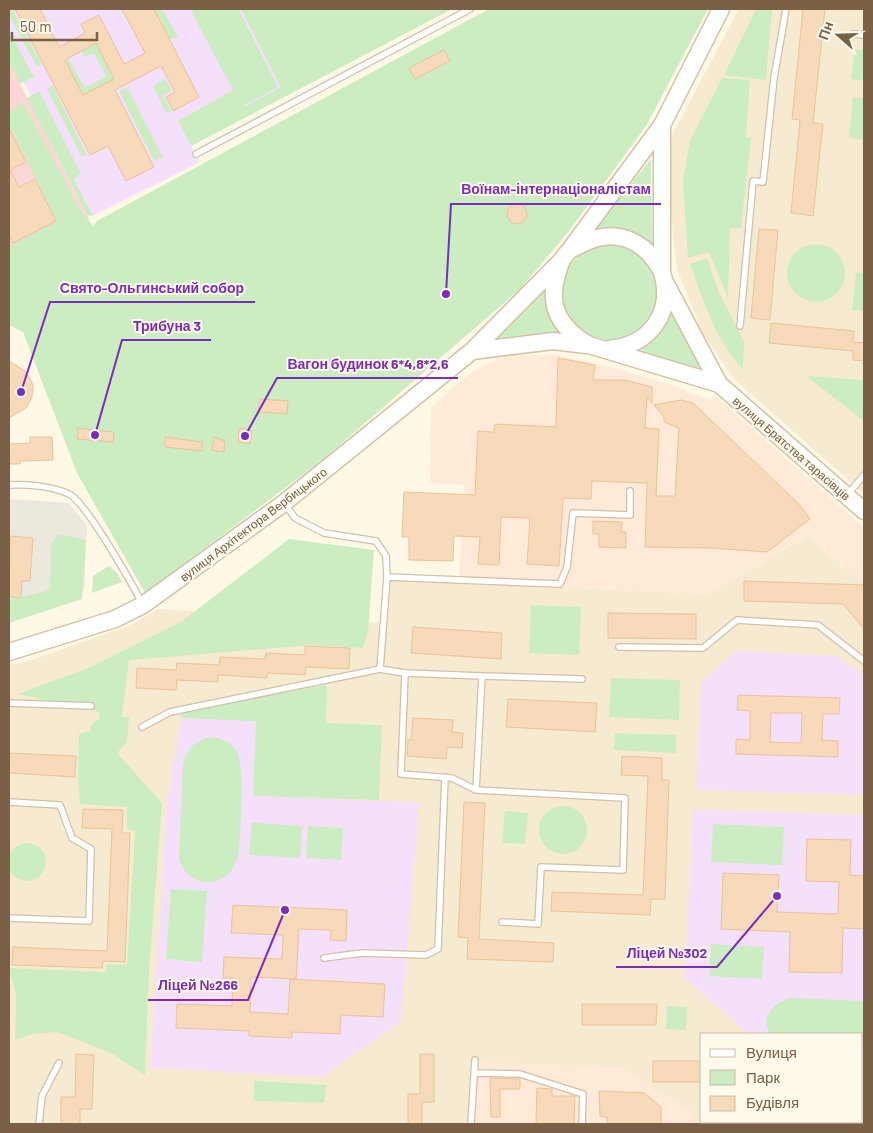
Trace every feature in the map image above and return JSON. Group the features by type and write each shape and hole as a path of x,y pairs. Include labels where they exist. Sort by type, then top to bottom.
{"street":[{"name":"вулиця Архітектора Вербицького","path":"9,652 115,619 144,605 284,503 472,350 566,255 662,124 721,9"},
{"name":"вулиця Архітектора Вербицького","path":"472,350 553,341 596,347 621,348 636,342 649,333 659,320 665,304 662,124"},
{"path":"596,347 575,337 565,327 557,313 554,299 554,284 566,255 590,239 604,236 619,237 633,241 645,248 655,259 664,278"},
{"name":"вулиця Братства тарасівців","path":"664,278 719,384 864,511"},
{"name":"вулиця Братства тарасівців","path":"596,347 719,384"}],"lane":[{"path":"196,154 470,9"},
{"path":"740,326 753,181 763,182 774,78 786,9"},
{"path":"853,34 864,35"},
{"path":"847,496 864,475"},
{"path":"9,484 32,484 71,494 89,515 144,605"},
{"path":"387,576 560,584 567,567 573,513 630,515 630,491"},
{"path":"284,503 295,518 324,533 376,541 386,556 387,576 380,668"},
{"path":"619,647 703,648 737,620 818,625 864,661"},
{"path":"142,727 170,712 380,668 405,673 582,679"},
{"path":"405,673 401,774 452,778 476,790 625,798 623,870 541,867 538,924 502,922"},
{"path":"476,790 482,676"},
{"path":"9,703 91,706"},
{"path":"324,958 362,953 426,955 438,949 445,777"},
{"path":"9,802 60,805 72,838 91,849 89,921 9,918"},
{"path":"471,1124 475,1060"},
{"path":"40,1124 42,1096 59,1064"},
{"path":"474,1073 520,1074 583,1094 582,1124"}],"shaded area":[{"path":"9,9 436,9 190,144 200,162 93,216 9,53"},
{"path":"739,9 864,9 864,494 734,379 703,334 677,269 668,188 672,135"},
{"path":"9,62 90,221 9,256"},
{"path":"527,355 556,355 613,368 674,386 711,401 714,395 864,528 864,584 806,536 708,594 459,583 464,485 430,483 431,408 473,372 498,359"},
{"path":"9,499 68,503 87,525 84,591 9,611"},
{"path":"807,536 864,584 864,1124 693,1124 693,1112 473,1124 9,1124 9,665 29,661 131,625 158,609 387,623 391,580 708,594"},
{"path":"736,651 836,656 864,675 864,795 696,790 701,683"},
{"path":"181,718 256,720 254,796 419,802 400,1022 322,1077 150,1068 167,805"},
{"path":"693,809 864,815 864,1055 863,1033 748,1033 685,978"},
{"path":"476,1062 622,1067 693,1112 693,1124 473,1124"}],"green space":[{"path":"154,9 162,9 178,36 170,40"},
{"path":"190,9 238,9 278,87 245,106 281,87 241,9 434,9 429,12 436,9 452,9 191,146 178,121 233,90"},
{"path":"489,9 708,9 646,126 569,231 520,289 321,461 145,593 77,473 23,332 9,325 9,246 57,221 9,125 9,113 23,102 80,210 93,226 97,221"},
{"path":"756,9 772,9 766,80 724,75"},
{"path":"13,10 42,64 37,67 9,15"},
{"path":"9,31 34,77 20,84 9,62"},
{"path":"96,43 114,79 83,95 65,60 68,58 85,88 106,76 94,53 84,57 81,51"},
{"path":"855,49 864,50 864,81 851,79"},
{"path":"722,78 750,80 746,137 751,138 741,228 730,228 728,298 709,252 688,258 683,182 690,140"},
{"path":"165,79 172,91 163,95 171,111 166,113 153,86"},
{"path":"53,86 87,155 82,157 47,89"},
{"path":"127,87 163,157 154,161 119,91"},
{"path":"39,91 81,174 74,179 93,216 87,215 27,98"},
{"path":"853,97 864,98 864,140 849,138"},
{"path":"651,159 652,245 631,230 608,228 592,232"},
{"path":"610,244 628,248 644,258 654,274 658,292 654,310 644,326 628,336 610,340 592,336 576,326 566,310 562,292 566,274 576,258 592,248"},
{"path":"816,244 827,246 840,257 845,273 843,284 832,297 816,302 805,300 792,289 787,273 789,262 800,249"},
{"path":"707,258 719,293 744,342 743,370 733,358 718,333 690,264"},
{"path":"856,272 864,273 864,311 852,310"},
{"path":"546,289 546,307 560,333 492,340"},
{"path":"671,310 706,372 632,350 663,327"},
{"path":"806,376 864,380 863,420"},
{"path":"58,534 86,540 82,599 9,623 9,600 50,590 51,544"},
{"path":"289,539 374,550 368,632 363,648 311,645 129,660 122,717 129,717 127,742 117,753 162,803 149,971 145,1075 109,1052 57,1032 32,1034 15,1040 16,994 9,968 106,972 106,964 127,965 135,831 127,829 127,807 80,804 78,777 79,734 91,731 91,726 100,718 99,712 18,694 88,668 181,622"},
{"path":"109,566 117,573 122,582 92,593 93,576"},
{"path":"531,605 581,607 579,655 529,653"},
{"path":"611,678 680,680 679,720 609,717"},
{"path":"327,685 326,723 382,725 379,800 253,796 256,721 181,718 181,711"},
{"path":"615,733 676,735 676,753 614,750"},
{"path":"213,737 232,745 239,758 242,783 241,814 239,852 234,866 222,878 207,882 193,878 182,867 179,859 183,765 187,754 193,746 201,740"},
{"path":"558,806 568,806 580,813 587,825 587,835 580,847 568,854 558,854 550,850 543,843 539,835 539,825 543,817 550,810"},
{"path":"505,811 528,813 525,844 502,843"},
{"path":"252,823 302,826 300,858 249,855"},
{"path":"713,824 784,827 782,865 711,862"},
{"path":"308,826 343,828 341,860 306,858"},
{"path":"27,843 40,849 46,862 40,875 27,881 14,875 8,862 14,849"},
{"path":"171,889 207,891 202,962 166,959"},
{"path":"711,944 764,947 762,979 709,976"},
{"path":"789,998 864,1001 864,1045 863,1033 770,1033 767,1028 767,1017 773,1008"},
{"path":"667,1006 687,1007 686,1030 666,1029"},
{"path":"254,1081 327,1085 324,1103 254,1101"}],"building":[{"path":"15,9 40,9 59,47 85,33 81,24 99,15 124,64 145,53 122,9 154,9 199,97 173,111 166,97 175,92 161,66 115,90 154,167 126,181 108,146 90,155","holes":["96,43 114,79 83,95 65,60"]},
{"path":"803,9 825,9 813,123 823,124 813,216 791,213 800,120 792,119"},
{"path":"444,50 450,61 415,79 409,68"},
{"path":"9,128 26,162 10,170 19,187 35,179 56,221 13,243 9,234"},
{"path":"517,204 524,207 527,214 524,221 517,224 510,221 507,214 510,207"},
{"path":"759,229 778,230 770,320 751,318"},
{"path":"771,323 854,331 853,342 864,343 864,361 853,360 853,351 769,343"},
{"path":"558,358 595,365 593,380 624,380 652,387 652,403 647,397 645,428 659,429 656,496 675,496 679,428 664,422 664,417 654,405 681,400 693,403 800,505 810,519 767,552 710,548 645,547 647,483 592,481 591,499 563,498 559,566 527,564 530,518 501,517 499,565 478,564 480,537 454,536 453,561 409,560 409,537 402,537 404,492 475,495 478,431 494,432 495,424 556,427"},
{"path":"9,361 25,371 33,387 32,397 26,408 9,418"},
{"path":"260,399 288,401 287,414 258,412"},
{"path":"78,428 114,432 113,442 77,439"},
{"path":"239,428 252,431 250,444 238,442"},
{"path":"30,437 52,437 53,460 20,461 20,464 9,464 9,444 30,443"},
{"path":"165,437 202,442 202,451 165,447"},
{"path":"214,437 225,441 224,452 212,450"},
{"path":"593,521 622,522 621,532 626,532 626,548 599,547 599,534 593,534"},
{"path":"10,536 33,538 30,581 22,581 21,598 9,597"},
{"path":"744,581 864,585 864,629 843,604 744,601"},
{"path":"608,613 696,614 696,639 608,638"},
{"path":"413,627 502,633 501,659 411,653"},
{"path":"305,646 350,648 349,669 306,667 305,675 267,673 267,678 218,675 218,682 177,680 176,690 136,688 137,668 176,670 177,663 219,665 220,657 265,659 266,653 305,655"},
{"path":"738,695 840,698 839,714 823,714 822,740 838,741 838,757 736,754 736,739 750,740 750,711 737,710","holes":["771,713 802,713 801,743 770,742"]},
{"path":"508,699 597,703 595,732 506,727"},
{"path":"413,718 453,720 452,732 463,733 462,748 447,747 446,759 407,756 408,740 411,740"},
{"path":"9,753 76,756 75,777 9,773"},
{"path":"622,756 662,758 662,780 669,780 665,899 651,899 650,915 551,911 552,892 643,895 648,776 621,775"},
{"path":"464,802 485,803 479,939 554,943 553,962 467,959 468,938 458,937"},
{"path":"83,809 123,810 122,833 130,833 125,962 103,961 102,968 12,965 13,947 107,951 112,829 82,828"},
{"path":"807,839 851,840 850,875 864,876 864,929 843,928 842,973 789,972 790,932 721,929 723,873 779,875 777,912 838,914 839,882 806,881"},
{"path":"233,905 347,910 346,941 330,940 331,930 299,929 296,979 251,977 250,1012 288,1014 290,979 385,984 383,1017 341,1015 340,1034 292,1032 292,1038 249,1036 249,1031 176,1028 177,1004 232,1006 233,978 223,978 224,957 282,959 283,935 231,933"},
{"path":"582,1004 657,1004 656,1025 582,1025"},
{"path":"76,1054 94,1055 92,1109 80,1109 80,1124 61,1124 61,1097 75,1097"},
{"path":"420,1054 434,1054 434,1102 422,1102 422,1124 408,1124 408,1094 420,1094"},
{"path":"653,1061 700,1061 700,1082 653,1082"},
{"path":"490,1078 520,1079 520,1089 500,1089 500,1117 491,1117"},
{"path":"537,1088 552,1089 552,1096 575,1096 574,1124 536,1124"},
{"path":"599,1091 644,1093 661,1107 661,1124 607,1124 607,1117 600,1116"}],"place":[{"name":"Воїнам-інтернаціоналістам","path":"446,294"},
{"name":"Свято-Ольгинський собор","path":"21,392"},
{"name":"Трибуна 3","path":"95,435"},
{"name":"Вагон будинок 6*4,8*2,6","path":"245,436"},
{"name":"Ліцей №302","path":"777,896"},
{"name":"Ліцей №266","path":"285,910"}]}
